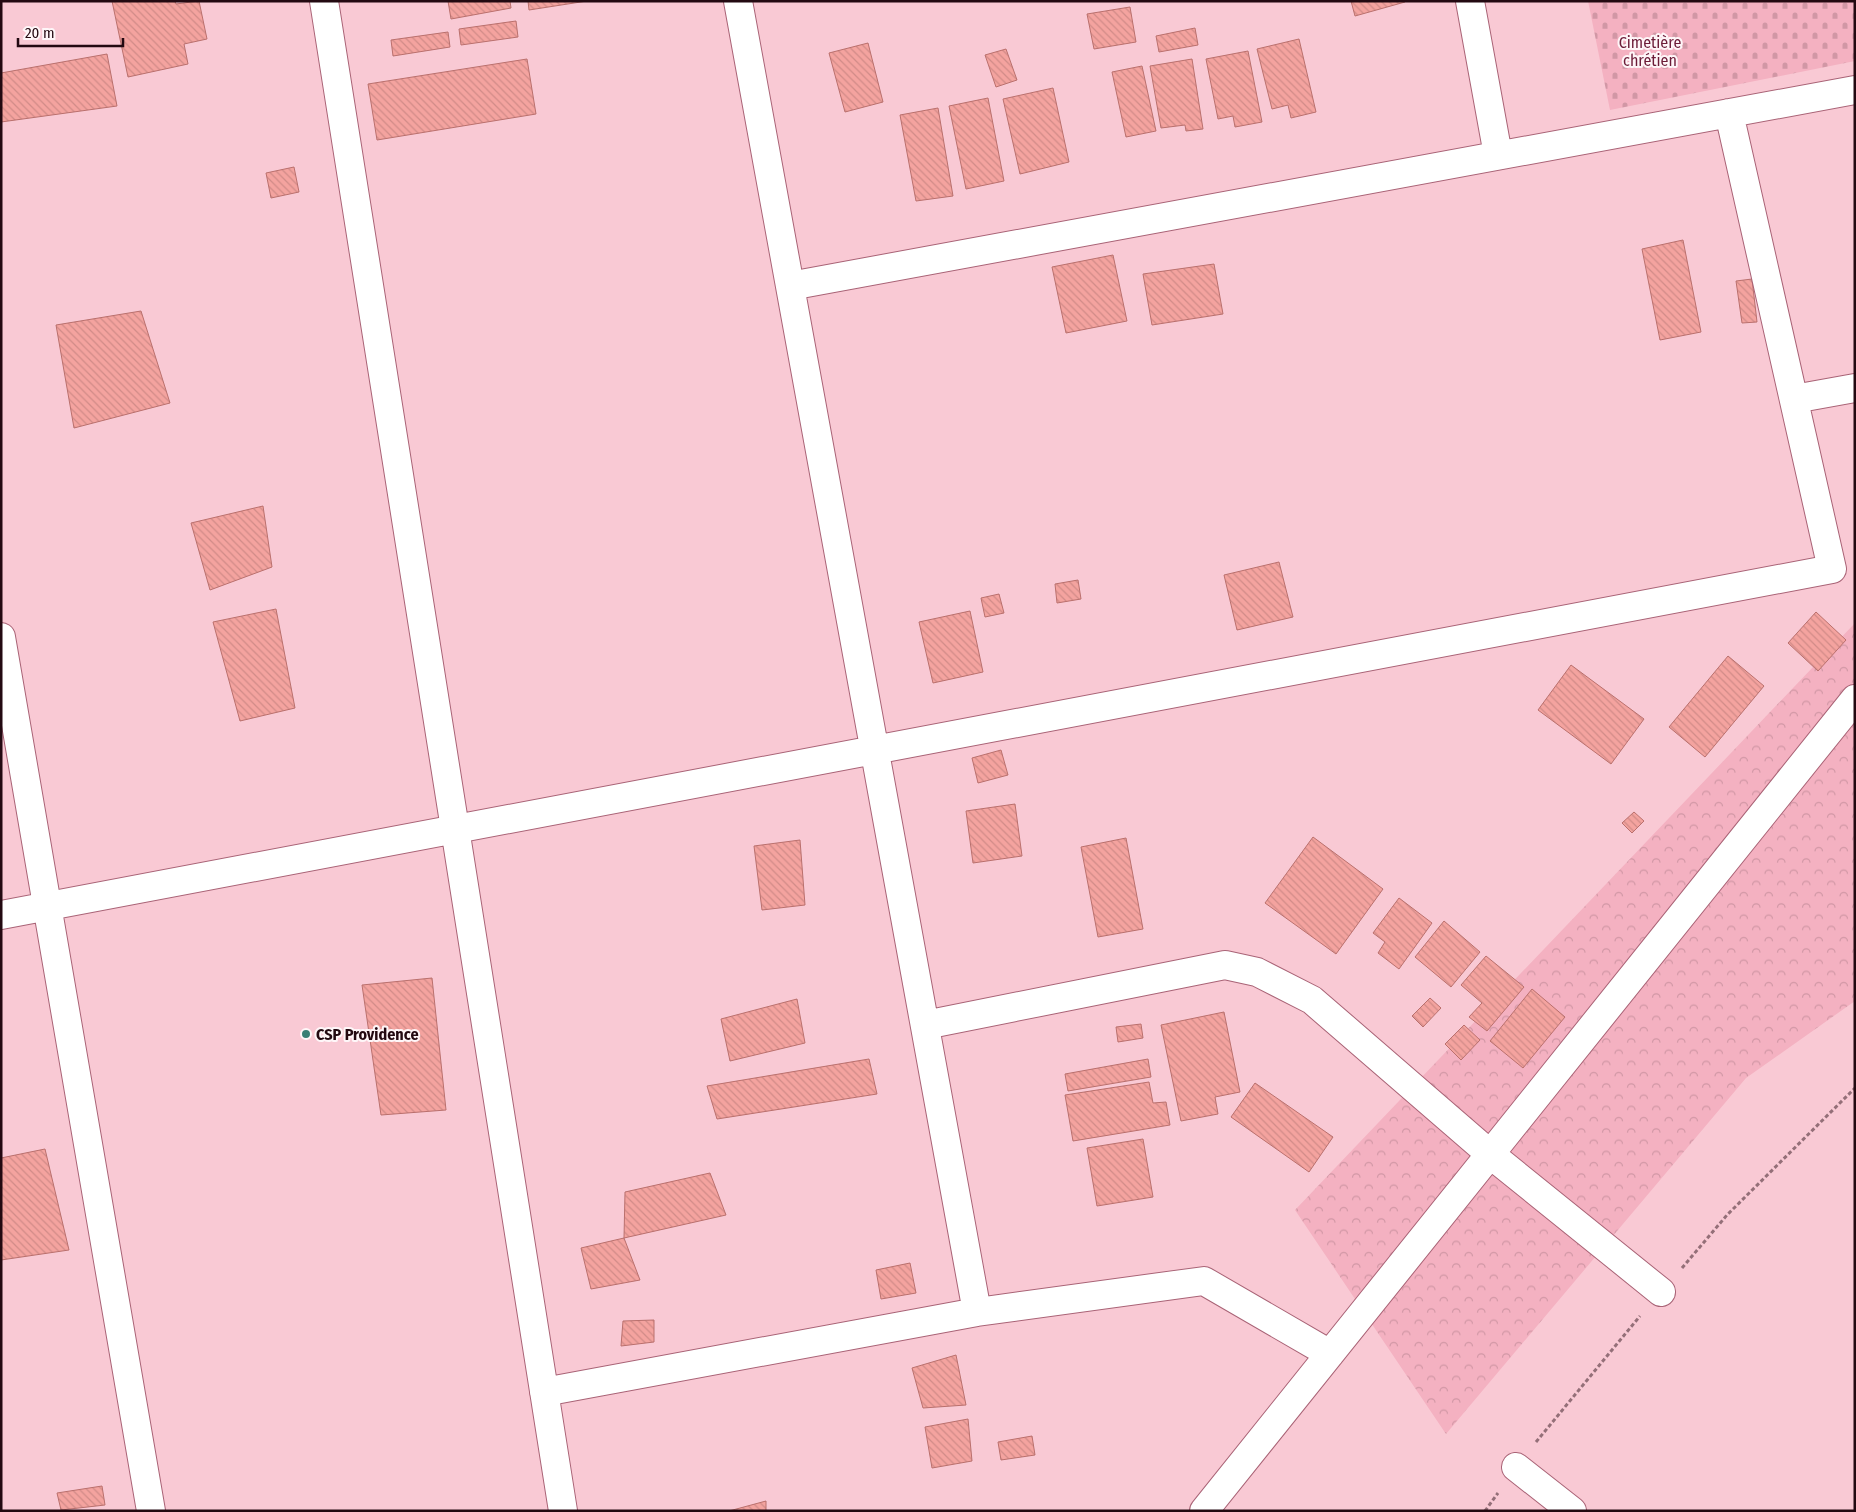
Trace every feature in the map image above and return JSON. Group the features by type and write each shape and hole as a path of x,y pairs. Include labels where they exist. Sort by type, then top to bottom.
{"street":[{"path":"324,1 563,1511"},
{"path":"738,1 976,1312"},
{"path":"1470,1 1498,156"},
{"path":"790,286 1855,90"},
{"path":"1,915 1832,569 1729,113"},
{"path":"1794,400 1855,388"},
{"path":"1,637 151,1511"},
{"path":"1204,1511 1855,699"},
{"path":"925,1025 1225,965 1257,972 1312,1000 1490,1154 1661,1292"},
{"path":"544,1392 976,1312 1204,1281 1330,1354"},
{"path":"1516,1467 1572,1511"}],"green space":[{"name":"Cimetière chrétien","path":"1588,1 1855,1 1855,61 1610,110"},
{"path":"1855,623 1855,1001 1746,1078 1446,1434 1295,1210"}],"building":[{"path":"112,1 175,1 176,4 199,1 207,39 184,44 188,64 128,77"},
{"path":"448,1 510,1 511,8 451,19"},
{"path":"528,1 587,1 529,10"},
{"path":"1351,1 1404,1 1405,2 1355,16"},
{"path":"1130,7 1136,42 1094,49 1087,14"},
{"path":"516,21 518,37 461,45 459,29"},
{"path":"1195,28 1198,45 1159,52 1156,36"},
{"path":"448,32 450,47 393,56 391,40"},
{"path":"1299,39 1316,112 1291,118 1288,105 1272,109 1257,49"},
{"path":"868,43 883,102 845,112 829,53"},
{"path":"1006,49 1017,80 996,87 985,55"},
{"path":"1248,51 1262,122 1235,127 1233,116 1218,119 1206,59"},
{"path":"107,54 117,106 1,122 1,73"},
{"path":"527,59 536,114 377,140 368,84"},
{"path":"1192,59 1203,129 1186,131 1185,125 1161,128 1150,66"},
{"path":"1142,66 1156,131 1126,137 1112,72"},
{"path":"1053,88 1069,162 1020,174 1003,99"},
{"path":"988,98 1004,181 966,189 949,106"},
{"path":"938,108 953,196 916,201 900,115"},
{"path":"294,167 299,192 271,198 266,173"},
{"path":"1683,240 1701,332 1660,340 1642,249"},
{"path":"1113,255 1127,321 1066,333 1052,267"},
{"path":"1214,264 1223,314 1152,325 1143,274"},
{"path":"1752,279 1757,322 1742,323 1736,281"},
{"path":"141,311 170,403 74,428 56,325"},
{"path":"263,506 272,567 210,590 191,523"},
{"path":"1279,562 1293,617 1237,630 1224,575"},
{"path":"1078,580 1081,599 1057,603 1055,584"},
{"path":"999,594 1004,613 985,617 981,598"},
{"path":"276,609 295,708 240,721 213,622"},
{"path":"970,611 983,672 933,683 919,622"},
{"path":"1816,612 1846,640 1818,671 1788,643"},
{"path":"1728,656 1764,686 1705,757 1669,727"},
{"path":"1571,665 1644,719 1611,764 1538,710"},
{"path":"1001,750 1008,775 978,783 972,758"},
{"path":"1015,804 1022,856 973,863 966,811"},
{"path":"1634,812 1644,821 1632,833 1622,823"},
{"path":"1313,837 1383,889 1336,954 1265,903"},
{"path":"1126,838 1143,929 1098,937 1081,847"},
{"path":"800,840 805,905 762,910 754,846"},
{"path":"1399,898 1432,923 1399,969 1378,953 1385,942 1373,933"},
{"path":"1444,921 1480,952 1451,987 1415,957"},
{"path":"1486,956 1524,987 1487,1031 1469,1017 1482,1003 1461,985"},
{"path":"432,978 446,1110 381,1115 362,985"},
{"path":"1532,989 1565,1017 1523,1068 1490,1041"},
{"path":"1430,998 1441,1008 1423,1027 1412,1016"},
{"path":"797,999 805,1043 730,1061 721,1019"},
{"path":"1224,1012 1240,1092 1215,1097 1218,1114 1181,1121 1161,1025"},
{"path":"1141,1024 1143,1038 1118,1042 1116,1027"},
{"path":"1464,1025 1480,1040 1461,1060 1445,1044"},
{"path":"869,1059 877,1094 717,1119 707,1086"},
{"path":"1148,1059 1151,1077 1068,1091 1065,1074"},
{"path":"1149,1082 1153,1103 1166,1102 1170,1125 1073,1141 1065,1095"},
{"path":"1255,1083 1333,1137 1309,1172 1231,1117"},
{"path":"1143,1139 1153,1197 1097,1206 1087,1148"},
{"path":"45,1149 69,1250 1,1260 1,1158"},
{"path":"710,1173 726,1215 624,1238 625,1192"},
{"path":"624,1238 640,1280 591,1289 581,1248"},
{"path":"910,1263 916,1293 881,1299 876,1270"},
{"path":"654,1320 654,1342 621,1346 623,1321"},
{"path":"956,1355 966,1405 923,1408 912,1368"},
{"path":"968,1419 972,1461 932,1468 925,1427"},
{"path":"1032,1436 1035,1455 1001,1460 998,1442"},
{"path":"102,1486 105,1505 61,1510 57,1493"},
{"path":"766,1501 766,1511 729,1511"}],"place":[{"name":"CSP Providence","path":"306,1034"}]}
